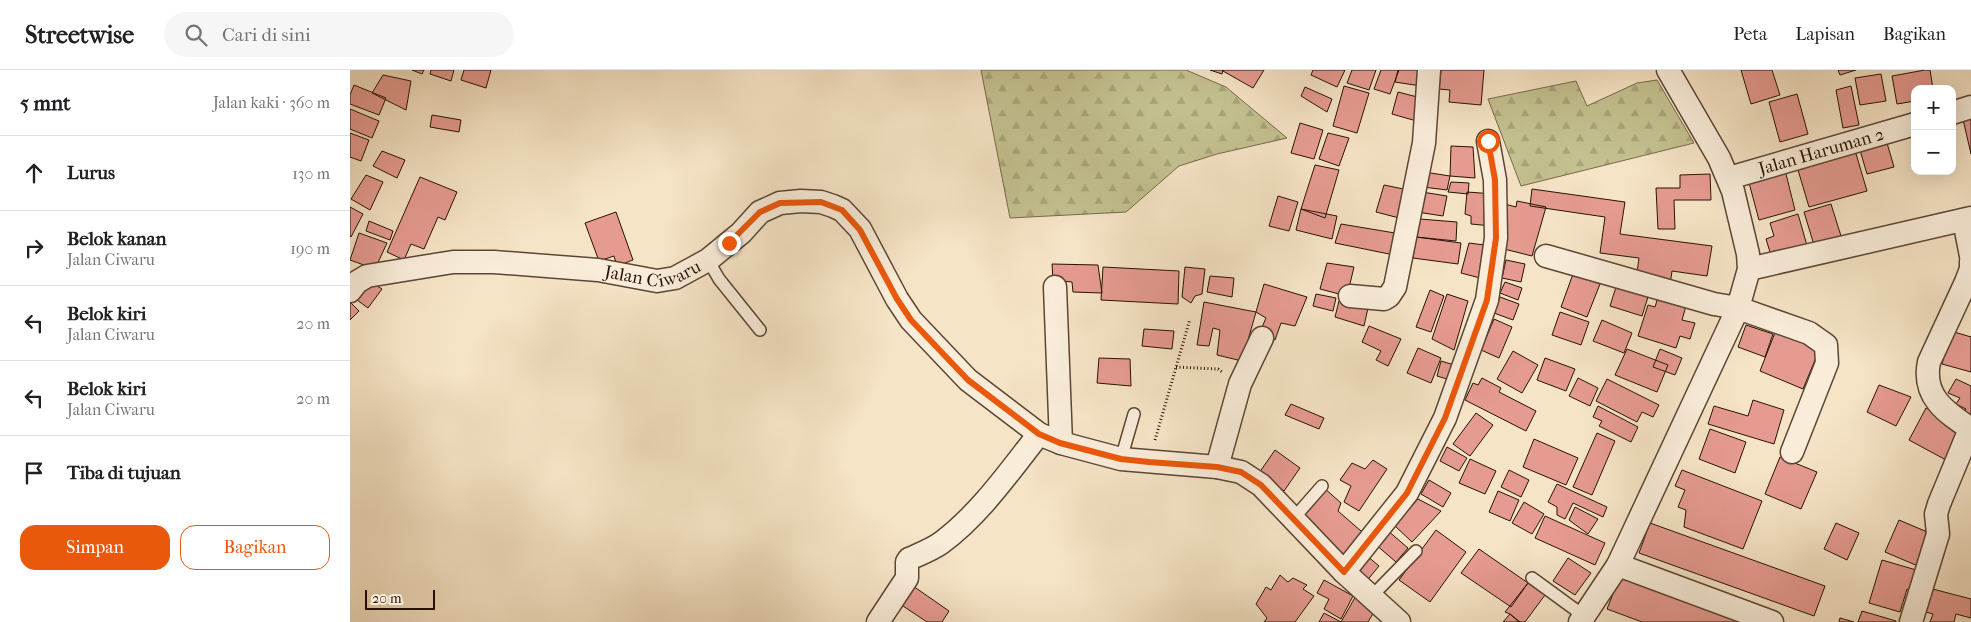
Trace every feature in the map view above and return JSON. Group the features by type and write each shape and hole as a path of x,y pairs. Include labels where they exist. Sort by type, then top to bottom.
{"street":[{"path":"1350,296 1384,299 1395,288 1424,142 1429,70"},
{"path":"1582,619 1618,564 1738,308 1749,268 1748,254 1729,178 1670,70"},
{"path":"1956,112 1971,107"},
{"name":"Jalan Haruman 2","path":"1729,178 1911,128"},
{"path":"1344,572 1407,493 1445,418 1487,300 1496,238 1495,180 1488,141"},
{"name":"Jalan Ciwaru","path":"350,291 357,282 367,276 453,262 494,262 598,270 657,281 675,278 708,260 741,233 760,212 780,203 821,202 842,210 860,230 897,299 911,320 968,380 1039,434 1060,443 1121,459 1217,467 1241,472 1261,485 1344,572 1399,622"},
{"path":"1749,268 1967,219 1971,256"},
{"path":"1546,256 1714,304 1738,308 1809,334 1826,345 1827,363 1792,452"},
{"path":"1911,622 1938,534 1936,514 1939,504 1971,429 1936,402 1928,386 1926,375 1929,362 1966,282 1971,269 1971,262"},
{"path":"1055,288 1060,443"},
{"path":"1217,467 1240,384 1262,338"},
{"path":"878,622 907,578 907,562 938,545 956,532 978,510 1039,434"},
{"path":"1618,564 1772,622"}],"lane":[{"path":"708,260 760,330"},
{"path":"1121,459 1134,414"},
{"path":"1293,519 1322,486"},
{"path":"1371,597 1416,551"},
{"path":"1532,578 1582,619"}],"path":[{"path":"1149,462 1190,319"},
{"path":"1176,367 1218,369 1240,384"}],"green space":[{"path":"981,70 1186,70 1226,87 1287,138 1217,154 1179,166 1126,212 1010,218"},
{"path":"1657,80 1694,143 1521,186 1488,99 1576,81 1587,106 1637,83"}],"building":[{"path":"412,70 424,70 422,74"},
{"path":"431,70 454,70 451,81 430,74"},
{"path":"464,70 491,70 486,88 461,80"},
{"path":"1210,70 1223,70 1222,74"},
{"path":"1224,70 1264,70 1253,88"},
{"path":"1313,70 1345,70 1337,87 1311,75"},
{"path":"1352,70 1376,70 1369,90 1347,83"},
{"path":"1381,70 1399,70 1390,94 1374,89"},
{"path":"1398,70 1424,70 1421,86 1395,82"},
{"path":"1441,70 1484,70 1481,105 1449,102 1450,90 1439,89"},
{"path":"1741,70 1772,70 1780,95 1751,104"},
{"path":"1838,70 1856,70 1840,75"},
{"path":"1930,70 1932,85 1911,85 1911,102 1897,104 1892,76"},
{"path":"1881,74 1886,101 1860,105 1855,78"},
{"path":"383,75 411,81 406,110 372,93"},
{"path":"354,85 386,98 379,115 350,104 350,95"},
{"path":"1344,86 1369,93 1357,133 1333,126"},
{"path":"1851,86 1859,125 1843,128 1836,90"},
{"path":"1305,87 1332,99 1327,112 1301,96"},
{"path":"1398,92 1425,99 1420,122 1392,114"},
{"path":"1797,94 1808,134 1780,142 1769,102"},
{"path":"350,109 379,121 372,138 350,129"},
{"path":"1971,113 1971,154 1962,115"},
{"path":"432,115 461,120 459,132 430,127"},
{"path":"1300,123 1323,130 1314,159 1291,153"},
{"path":"350,133 369,140 361,161 350,157"},
{"path":"1328,133 1349,138 1339,166 1319,159"},
{"path":"1887,143 1894,167 1867,174 1860,150"},
{"path":"1451,146 1473,147 1475,178 1450,176"},
{"path":"1854,147 1867,191 1809,207 1798,170"},
{"path":"382,151 405,160 397,178 373,166"},
{"path":"1315,165 1339,170 1325,218 1301,209"},
{"path":"1785,170 1795,210 1759,220 1748,179"},
{"path":"1424,172 1450,176 1447,190 1423,187"},
{"path":"1710,174 1711,200 1674,200 1675,229 1658,229 1656,188 1680,188 1680,175"},
{"path":"366,175 383,182 370,210 351,199"},
{"path":"420,177 457,192 445,220 438,217 424,249 411,244 404,260 387,252"},
{"path":"1451,182 1469,183 1468,194 1448,192"},
{"path":"1384,185 1413,191 1407,220 1376,212"},
{"path":"1532,189 1625,202 1620,234 1712,246 1707,276 1672,271 1670,285 1636,280 1639,258 1600,253 1605,217 1530,206"},
{"path":"1422,192 1447,196 1443,216 1417,212"},
{"path":"1467,192 1494,194 1492,226 1471,224 1471,216 1465,214"},
{"path":"1278,196 1298,202 1289,231 1269,226"},
{"path":"1517,201 1546,207 1532,256 1504,249 1505,204 1516,207"},
{"path":"1831,204 1841,236 1814,245 1804,212"},
{"path":"350,207 363,214 351,237 350,236"},
{"path":"1301,209 1337,216 1332,239 1296,230"},
{"path":"616,212 633,260 617,266 614,256 599,261 585,223"},
{"path":"1798,214 1808,249 1782,257 1780,250 1770,252 1766,239 1774,236 1770,223"},
{"path":"1420,219 1457,222 1456,241 1416,237"},
{"path":"369,221 393,231 390,240 366,231"},
{"path":"1341,224 1401,234 1399,256 1335,243"},
{"path":"359,233 387,243 375,269 350,260"},
{"path":"1416,237 1461,243 1458,264 1413,258"},
{"path":"1469,243 1492,246 1484,279 1461,273"},
{"path":"1506,260 1525,264 1521,282 1502,278"},
{"path":"1327,263 1354,267 1347,296 1320,289"},
{"path":"1052,264 1098,265 1102,293 1073,292 1072,282 1053,280"},
{"path":"1103,267 1179,271 1178,304 1101,300"},
{"path":"1185,267 1205,269 1202,294 1195,296 1191,303 1182,297"},
{"path":"1573,274 1600,284 1587,317 1561,307"},
{"path":"1210,276 1234,278 1232,297 1207,292"},
{"path":"366,279 382,289 368,308 353,297"},
{"path":"1505,282 1522,288 1518,300 1500,293"},
{"path":"1264,284 1307,297 1295,326 1281,323 1275,340 1259,334 1266,318 1256,312"},
{"path":"1616,287 1648,297 1642,316 1610,306"},
{"path":"1430,290 1444,296 1431,332 1416,327"},
{"path":"1316,294 1336,298 1333,311 1313,306"},
{"path":"1447,294 1468,301 1454,350 1432,339"},
{"path":"1500,297 1519,304 1513,320 1494,313"},
{"path":"1658,297 1686,306 1682,320 1695,323 1690,339 1680,336 1676,348 1638,336 1648,305 1655,307"},
{"path":"1339,301 1368,308 1364,326 1335,317"},
{"path":"350,302 359,311 350,320"},
{"path":"1204,302 1256,312 1242,361 1217,355 1220,330 1213,328 1209,346 1197,345"},
{"path":"1560,312 1589,322 1581,345 1552,335"},
{"path":"1494,319 1512,327 1499,358 1481,350"},
{"path":"1602,320 1632,333 1624,353 1593,341"},
{"path":"1746,325 1773,334 1765,357 1738,347"},
{"path":"1369,326 1401,339 1388,366 1376,360 1381,351 1362,342"},
{"path":"1144,329 1174,331 1172,349 1142,346"},
{"path":"1776,330 1820,348 1803,389 1760,371"},
{"path":"1951,331 1971,337 1971,372 1942,364"},
{"path":"1418,348 1441,358 1431,383 1407,373"},
{"path":"1627,349 1668,365 1657,392 1615,375"},
{"path":"1660,349 1682,358 1675,375 1653,367"},
{"path":"1513,351 1538,365 1522,393 1497,379"},
{"path":"1099,358 1130,359 1131,386 1097,383"},
{"path":"1545,358 1575,369 1566,391 1537,380"},
{"path":"1441,361 1461,367 1457,382 1437,376"},
{"path":"1482,378 1501,388 1499,392 1536,411 1526,431 1465,400 1473,383 1478,385"},
{"path":"1578,378 1598,388 1590,406 1569,396"},
{"path":"1607,379 1659,405 1653,417 1642,412 1637,422 1596,401"},
{"path":"1956,379 1971,386 1971,418 1963,415 1966,409 1956,404 1960,398 1948,393"},
{"path":"1879,385 1911,397 1896,426 1867,412"},
{"path":"1753,400 1784,410 1774,444 1708,424 1714,406 1748,416"},
{"path":"1291,404 1324,418 1319,429 1285,415"},
{"path":"1598,406 1638,427 1631,442 1599,426 1602,421 1593,417"},
{"path":"1926,408 1963,427 1946,460 1909,440"},
{"path":"1476,413 1493,425 1470,456 1453,444"},
{"path":"1710,429 1746,442 1735,473 1699,459"},
{"path":"1597,433 1615,441 1592,495 1573,487"},
{"path":"1534,439 1578,458 1566,485 1523,467"},
{"path":"1447,447 1467,458 1459,471 1440,461"},
{"path":"1275,450 1300,468 1284,491 1259,473"},
{"path":"1780,457 1817,472 1801,509 1765,494"},
{"path":"1470,459 1496,471 1485,494 1459,483"},
{"path":"1373,460 1387,469 1359,511 1344,502 1351,486 1340,480 1352,463 1365,469"},
{"path":"1509,470 1529,480 1521,497 1501,487"},
{"path":"1682,470 1762,501 1743,549 1684,527 1686,510 1678,507 1685,490 1675,486"},
{"path":"1429,480 1451,493 1443,507 1421,494"},
{"path":"1557,484 1607,507 1603,517 1573,503 1565,519 1557,515 1557,507 1548,502"},
{"path":"1323,487 1341,503 1338,511 1369,538 1346,564 1297,517"},
{"path":"1498,491 1519,500 1510,521 1489,512"},
{"path":"1418,499 1441,511 1412,542 1394,525"},
{"path":"1524,502 1544,514 1532,534 1512,523"},
{"path":"1575,507 1598,519 1588,534 1569,520"},
{"path":"1545,516 1605,543 1595,565 1535,538"},
{"path":"1899,520 1932,534 1918,566 1885,552"},
{"path":"1650,523 1825,586 1814,616 1639,553"},
{"path":"1836,523 1859,533 1847,560 1824,549"},
{"path":"1387,530 1408,548 1396,562 1375,544"},
{"path":"1436,530 1466,552 1430,602 1399,580"},
{"path":"1479,549 1528,583 1511,607 1461,573"},
{"path":"1366,555 1379,566 1365,583 1350,572"},
{"path":"1568,558 1591,573 1575,595 1553,581"},
{"path":"1882,560 1923,572 1917,592 1907,589 1900,612 1869,603"},
{"path":"1622,571 1754,622 1642,622 1607,609"},
{"path":"1280,575 1288,582 1293,578 1307,585 1303,589 1314,596 1295,622 1264,622 1267,618 1256,604 1266,587 1271,590"},
{"path":"1324,580 1353,596 1341,619 1324,609 1329,599 1317,593"},
{"path":"1528,583 1545,595 1525,622 1519,622 1505,612"},
{"path":"913,586 949,611 942,622 927,622 900,604"},
{"path":"1925,587 1971,599 1971,618 1956,614 1954,622 1930,622 1933,614 1918,610"},
{"path":"1357,594 1378,605 1368,622 1341,622"},
{"path":"1862,611 1896,621 1896,622 1858,622"},
{"path":"1324,613 1341,622 1319,622"},
{"path":"1510,614 1520,622 1503,622"},
{"path":"1840,618 1854,622 1839,622"}],"route":[{"path":"729,243 760,212 780,203 821,202 842,210 851,218 872,249 897,299 911,320 968,380 1039,434 1060,443 1121,459 1217,467 1241,472 1261,485 1344,572 1407,493 1445,418 1487,300 1492,278 1496,238 1495,180 1488,141"}]}
